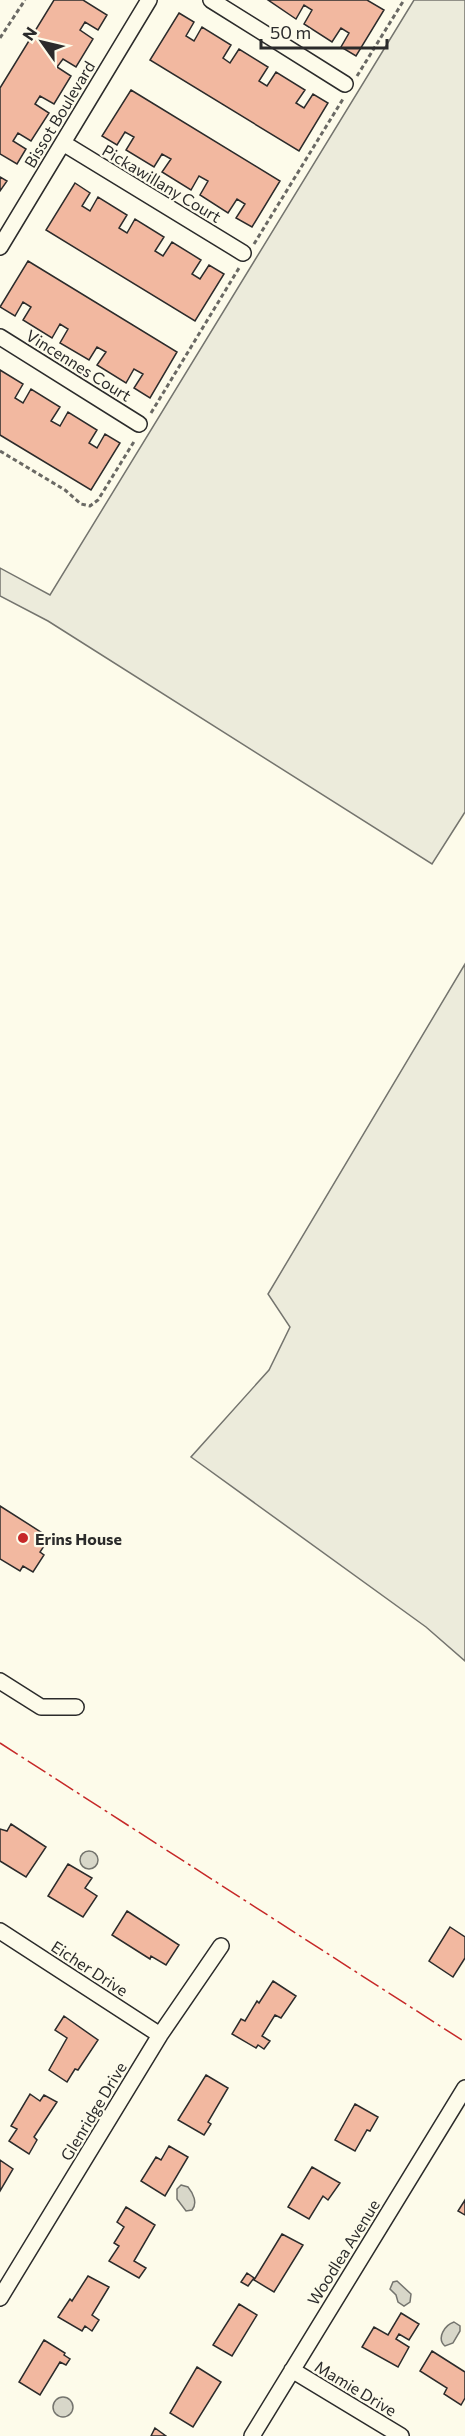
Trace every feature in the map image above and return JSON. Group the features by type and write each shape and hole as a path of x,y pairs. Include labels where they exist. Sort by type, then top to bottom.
{"street":[{"name":"Bissot Boulevard","path":"0,247 149,0"},
{"path":"211,0 348,86"},
{"name":"Pickawillany Court","path":"63,143 246,254"},
{"name":"Vincennes Court","path":"0,337 142,425"},
{"path":"0,1681 41,1707 76,1707"},
{"name":"Eicher Drive","path":"0,1931 160,2035"},
{"name":"Glenridge Drive","path":"0,2298 160,2035 221,1946"},
{"name":"Woodlea Avenue","path":"252,2436 465,2089"},
{"name":"Mamie Drive","path":"292,2370 401,2436"}],"path":[{"path":"0,38 25,0"},
{"path":"0,451 59,486 81,504 90,506 98,500 348,86 404,0"}],"shaded area":[{"path":"414,0 465,0 465,812 432,864 48,621 0,596 0,568 50,595"},
{"path":"465,964 465,1661 426,1627 191,1457 269,1370 290,1327 268,1294"},
{"path":"85,1851 93,1851 98,1856 96,1867 85,1869 80,1864 80,1856"},
{"path":"181,2185 188,2187 193,2195 195,2204 192,2210 186,2211 177,2199 177,2189"},
{"path":"397,2281 411,2294 410,2302 404,2306 398,2302 396,2295 390,2289 393,2282"},
{"path":"454,2322 460,2326 460,2331 453,2343 445,2346 441,2339 443,2332"},
{"path":"63,2397 70,2400 73,2407 70,2414 63,2417 56,2414 53,2407 56,2400"}],"building":[{"path":"54,0 83,0 107,15 98,30 85,22 80,30 93,39 76,67 63,59 57,67 71,76 54,104 40,96 35,104 49,113 31,141 18,133 13,141 26,149 17,164 0,154 0,88"},
{"path":"268,0 367,0 384,10 356,56 341,47 349,33 341,28 332,42 304,24 312,10 304,5 296,19"},
{"path":"179,13 194,22 186,36 194,41 202,27 231,45 223,58 230,63 239,49 268,67 259,81 267,86 276,72 305,90 296,103 304,108 313,94 328,103 299,151 150,60"},
{"path":"131,90 280,181 252,227 236,218 245,204 237,199 228,213 200,195 208,181 199,176 191,190 162,172 171,159 162,154 154,167 126,150 134,137 125,132 117,145 102,136"},
{"path":"0,177 7,181 0,191"},
{"path":"75,183 90,193 82,206 90,211 98,197 127,215 119,228 127,233 135,219 164,237 155,251 163,256 172,242 201,260 192,274 200,279 209,265 224,274 195,321 46,230"},
{"path":"28,261 177,352 150,398 134,388 143,374 134,369 126,383 97,365 106,352 97,347 89,360 60,343 68,329 60,324 52,338 23,320 31,307 23,302 15,316 0,307"},
{"path":"0,370 23,384 15,398 23,403 31,389 60,407 51,421 60,426 68,412 97,430 89,443 97,448 105,434 120,443 91,490 0,435"},
{"name":"Erins House","path":"0,1506 44,1534 43,1537 48,1540 40,1552 44,1555 33,1572 23,1566 20,1571 0,1559"},
{"path":"11,1824 46,1847 26,1877 0,1861 0,1829 7,1831"},
{"path":"68,1864 92,1878 85,1888 97,1896 83,1917 48,1896"},
{"path":"127,1911 179,1945 166,1965 151,1956 150,1959 112,1935"},
{"path":"450,1927 465,1937 465,1958 453,1977 429,1961"},
{"path":"273,1981 296,1996 281,2018 275,2015 262,2036 270,2041 264,2049 258,2045 256,2048 232,2034 241,2019 245,2021 257,2001 259,2003"},
{"path":"64,2016 98,2040 67,2082 49,2070 67,2038 55,2030"},
{"path":"206,2075 228,2088 208,2122 211,2124 204,2135 178,2120"},
{"path":"30,2094 40,2101 44,2095 57,2102 34,2137 37,2140 29,2154 9,2141 17,2129 11,2126"},
{"path":"355,2104 378,2117 370,2131 367,2130 355,2151 335,2140"},
{"path":"169,2146 188,2157 165,2196 141,2181 156,2157 161,2160"},
{"path":"0,2160 13,2169 0,2191"},
{"path":"312,2167 340,2183 328,2200 323,2196 309,2219 288,2207"},
{"path":"465,2200 465,2215 458,2211"},
{"path":"126,2207 155,2225 134,2261 146,2268 139,2278 109,2261 119,2246 114,2243 124,2227 117,2222"},
{"path":"282,2234 303,2245 274,2292 254,2280"},
{"path":"247,2273 254,2278 248,2286 241,2282"},
{"path":"88,2276 109,2287 92,2315 99,2320 92,2331 85,2326 82,2331 58,2317 70,2299 72,2301"},
{"path":"239,2304 257,2315 232,2356 213,2345"},
{"path":"401,2313 419,2324 409,2340 399,2334 396,2339 409,2347 398,2367 362,2347 374,2327 388,2335"},
{"path":"44,2340 65,2353 64,2355 70,2359 66,2365 60,2362 40,2395 19,2382"},
{"path":"432,2351 465,2372 465,2398 461,2405 444,2394 447,2388 420,2371"},
{"path":"197,2367 221,2382 193,2427 170,2413"},
{"path":"155,2428 166,2436 151,2436"}],"power":[{"path":"0,1743 465,2042"}],"place":[{"name":"Erins House","path":"23,1538"}]}
